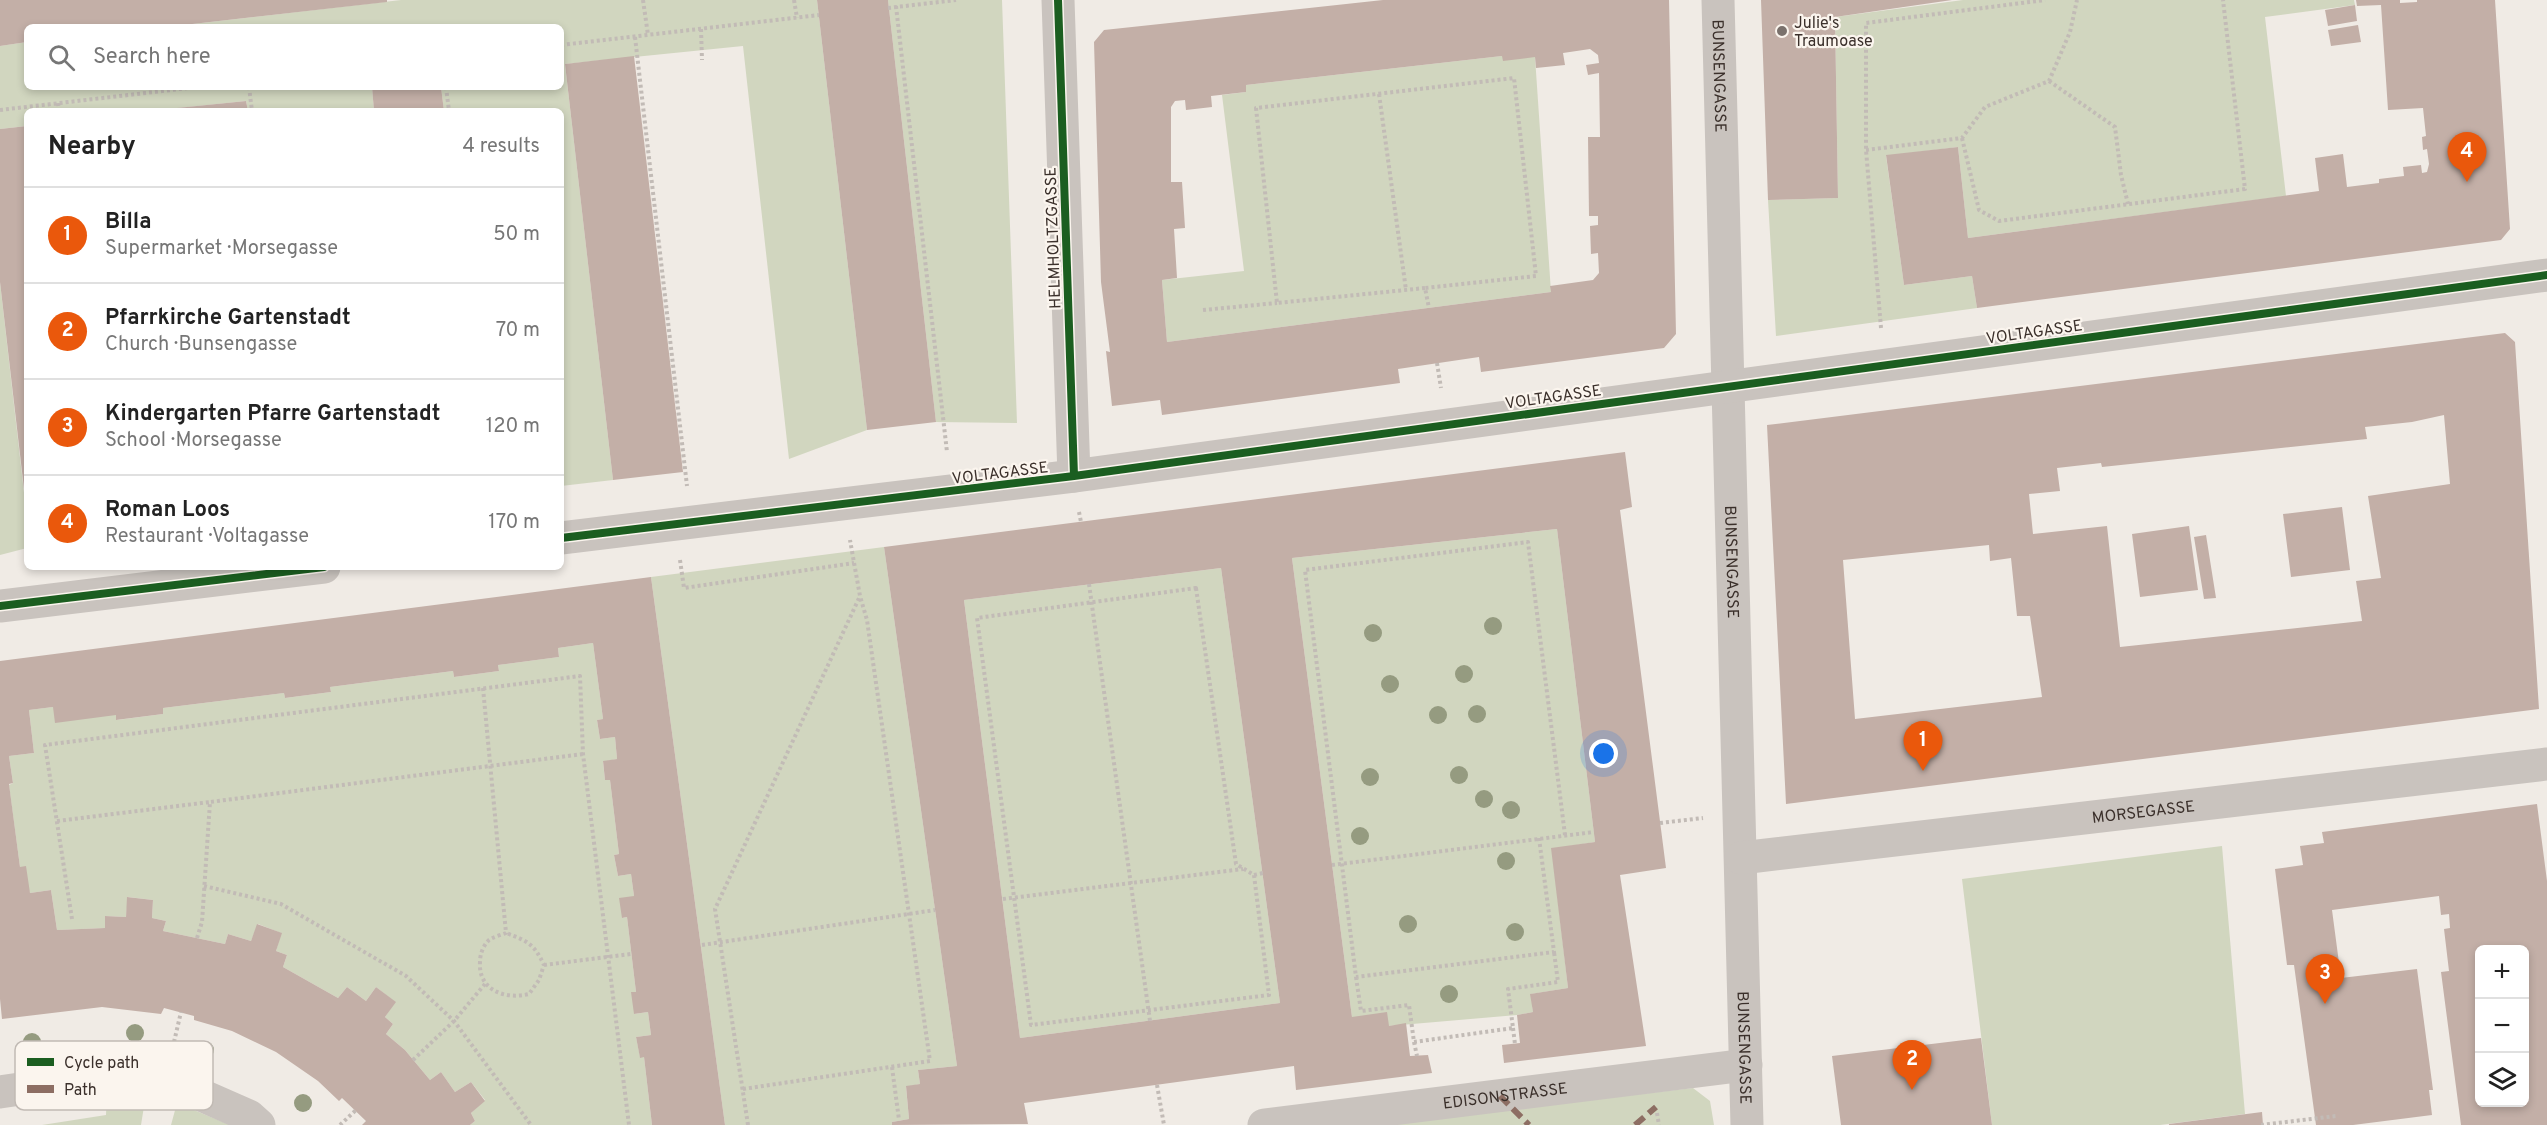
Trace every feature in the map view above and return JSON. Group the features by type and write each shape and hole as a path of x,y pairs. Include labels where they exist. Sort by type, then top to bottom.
{"street":[{"name":"HELMHOLTZGASSE","path":"1058,0 1074,476"},
{"name":"BUNSENGASSE","path":"1718,0 1747,1125"},
{"name":"VOLTAGASSE","path":"564,538 1074,476 2547,275"},
{"path":"0,606 299,570"},
{"name":"MORSEGASSE","path":"1741,858 2547,764"},
{"name":"EDISONSTRASSE","path":"1263,1125 1746,1065"},
{"path":"0,1092 15,1090"},
{"path":"213,1100 249,1116 259,1125"}],"path":[{"path":"643,0 648,35"},
{"path":"794,0 797,18"},
{"path":"888,8 956,0"},
{"path":"1885,364 1866,150 1866,23 2045,0"},
{"path":"1866,150 1962,138 1985,107 2049,81 2070,32 2077,0"},
{"path":"1962,138 1978,210 1999,221 2245,189 2223,0"},
{"path":"896,6 952,491"},
{"path":"564,45 819,15"},
{"path":"701,29 702,60"},
{"path":"635,36 683,523 684,588 854,563"},
{"path":"1203,310 1276,303 1406,290 1536,276 1514,78 1256,108 1276,303"},
{"path":"2049,81 2115,127 2121,175 2128,204"},
{"path":"0,110 171,90"},
{"path":"249,90 252,108"},
{"path":"446,90 449,108"},
{"path":"1379,94 1406,290"},
{"path":"58,103 59,108"},
{"path":"1425,288 1429,308"},
{"path":"743,1089 930,1061 867,620 860,596 844,504"},
{"path":"1416,1056 1409,1005 1361,1011 1305,570 1528,542 1565,835"},
{"path":"1089,584 1150,1021"},
{"path":"1254,875 1269,995 1031,1025 977,618 1196,588 1236,864 1254,875 1263,873"},
{"path":"748,1125 715,909 860,596"},
{"path":"72,919 45,745 580,676 583,754 629,1125"},
{"path":"483,688 506,933"},
{"path":"57,821 583,754"},
{"path":"197,938 202,921 210,802"},
{"path":"1332,865 1594,832"},
{"path":"1515,1044 1508,989 1558,982 1539,838"},
{"path":"1002,899 1131,885 1244,869"},
{"path":"204,886 281,904 406,976 454,1021 531,1125"},
{"path":"702,945 721,944 935,910"},
{"path":"506,933 529,942 538,951 544,965 539,980 529,994 516,998 499,994 484,984 479,973 480,954 489,940 506,933"},
{"path":"1356,977 1554,952"},
{"path":"544,965 608,959 631,954"},
{"path":"413,1060 454,1021 484,984"},
{"path":"1414,1042 1513,1028"},
{"path":"892,1066 899,1120"},
{"path":"1157,1085 1164,1125"},
{"path":"340,1125 356,1110"},
{"path":"2260,1125 2336,1116"}],"green space":[{"path":"401,0 817,0 867,430 789,459 743,46 565,64 613,480 564,486 564,108 444,108 441,90 564,90 564,24 192,24"},
{"path":"888,0 1002,0 1017,423 936,422"},
{"path":"1963,0 2354,0 2355,5 2265,17 2286,196 1968,238 1958,147 1886,156 1904,285 1972,276 1977,308 1776,336 1768,200 1838,198 1835,17"},
{"path":"24,42 24,90 372,90 374,108 247,108 246,101 178,108 24,108 24,126 0,129 0,46"},
{"path":"1502,56 1535,57 1551,292 1167,342 1162,280 1244,271 1222,95 1246,92 1246,85"},
{"path":"0,282 24,493 24,549 0,555"},
{"path":"1557,529 1595,842 1552,849 1568,988 1531,994 1533,1012 1517,1015 1389,1026 1352,1017 1292,558"},
{"path":"884,547 957,1066 918,1070 920,1084 906,1087 909,1119 892,1122 892,1125 725,1125 651,577"},
{"path":"1221,568 1280,1003 1020,1038 964,600"},
{"path":"593,643 603,719 597,720 600,739 615,737 617,759 603,762 605,780 610,780 619,854 614,855 618,876 631,874 634,896 622,918 627,917 636,992 634,1014 648,1012 651,1035 636,1037 640,1057 644,1057 652,1125 470,1125 475,1121 471,1113 485,1100 471,1082 455,1092 441,1072 430,1080 405,1050 386,1034 393,1024 385,1017 395,1002 376,987 366,1001 347,987 338,998 283,967 287,955 276,951 281,933 258,924 251,941 228,934 225,944 163,931 166,921 152,918 153,900 128,897 126,917 105,916 105,928 57,930 51,890 30,893 20,867 9,785 13,783 9,756 34,753 29,710 53,707 116,715 117,720 163,714 163,708 284,693 285,698 331,692 330,687 453,671 454,677 499,671 498,665 559,657 558,648"},
{"path":"2222,846 2245,1114 2160,1125 1992,1125 1962,879"},
{"path":"1693,1088 1710,1101 1714,1125 1368,1125"},
{"path":"106,1110 143,1110 141,1125 42,1125 106,1115"},
{"path":"175,1110 194,1110 230,1125 171,1125"}],"building":[{"path":"0,0 387,0 387,2 193,24 24,24 24,42 0,46"},
{"path":"817,0 888,0 936,422 867,430"},
{"path":"1383,0 1669,0 1676,334 1664,348 1481,372 1479,357 1398,369 1400,383 1162,415 1160,400 1112,406 1106,351 1110,352 1101,282 1094,42 1104,30","holes":["1590,49 1598,55 1599,63 1586,65 1588,75 1599,73 1600,137 1588,137 1589,216 1598,216 1598,225 1590,226 1591,254 1598,253 1599,273 1593,280 1550,286 1551,292 1167,342 1162,280 1177,278 1174,229 1185,228 1182,182 1171,182 1171,107 1175,101 1185,100 1186,110 1212,107 1211,96 1246,92 1246,85 1502,56 1503,61 1535,57 1536,68 1565,65 1563,53"]},
{"path":"1761,0 1952,0 1835,17 1838,198 1768,200"},
{"path":"2356,0 2400,0 2400,3 2417,2 2417,0 2495,0 2510,229 2501,240 1977,308 1972,276 1904,285 1886,155 1958,147 1968,238 2319,191 2315,158 2343,154 2347,187 2379,183 2379,179 2404,176 2403,167 2421,165 2422,173 2427,172 2429,164 2427,149 2423,150 2422,137 2426,136 2423,108 2388,110 2381,5 2357,6"},
{"path":"2355,5 2357,21 2328,26 2325,10"},
{"path":"2358,25 2361,42 2331,46 2328,30"},
{"path":"634,56 683,472 613,480 565,64"},
{"path":"372,90 441,90 444,108 374,108"},
{"path":"246,101 247,108 177,108"},
{"path":"24,126 24,489 0,282 0,129"},
{"path":"2505,333 2515,342 2539,709 1786,804 1767,425","holes":["2444,415 2450,484 2368,496 2381,578 2356,581 2362,621 2120,647 2107,526 2033,534 2029,494 2060,491 2057,468 2101,463 2102,467 2367,439 2365,427 2412,422","1989,545 1990,561 2011,558 2017,616 2030,616 2042,697 1855,719 1843,560"]},
{"path":"1625,452 1632,507 1620,510 1666,868 1620,875 1646,1046 1504,1063 1502,1045 1520,1043 1517,1015 1533,1012 1530,994 1568,988 1551,848 1595,842 1557,529 1292,558 1352,1017 1387,1012 1389,1026 1406,1023 1410,1056 1428,1055 1432,1073 1296,1090 1294,1066 1024,1103 1028,1124 892,1125 892,1122 909,1119 906,1086 920,1084 918,1070 957,1066 884,547","holes":["1221,568 1280,1003 1020,1038 964,600"]},
{"path":"2342,507 2350,570 2291,577 2283,514"},
{"path":"2189,526 2198,590 2140,597 2132,534"},
{"path":"2206,535 2216,598 2204,599 2194,537"},
{"path":"651,577 725,1125 652,1125 644,1057 640,1058 636,1037 651,1035 648,1012 634,1014 631,992 636,992 627,917 622,918 619,898 634,896 631,874 618,876 614,855 619,854 610,780 605,780 603,761 617,759 615,737 600,739 597,720 603,719 593,643 558,648 559,657 498,665 499,671 454,677 453,671 330,687 331,692 285,698 284,693 163,708 163,714 116,720 116,715 55,723 53,707 29,710 34,753 9,756 13,783 9,784 20,867 26,866 30,893 51,890 57,930 105,928 105,916 126,917 127,897 153,900 152,918 166,921 163,931 225,944 228,934 251,941 257,924 282,933 276,951 287,955 283,967 338,998 347,987 366,1001 376,987 396,1002 385,1017 393,1024 386,1034 405,1050 430,1080 441,1072 455,1092 471,1082 485,1101 471,1113 475,1121 470,1125 362,1125 366,1121 342,1098 339,1101 318,1081 276,1052 232,1031 194,1020 194,1016 164,1008 161,1014 102,1007 2,1019 0,999 0,661"},
{"path":"2537,804 2547,881 2547,1125 2461,1125 2441,972 2449,971 2444,929 2450,928 2449,914 2441,915 2439,896 2332,910 2341,978 2417,969 2433,1090 2429,1090 2432,1115 2353,1125 2316,1125 2294,965 2287,965 2275,869 2303,865 2300,846 2324,843 2322,832"},
{"path":"1981,1038 1992,1125 1841,1125 1832,1056"},
{"path":"2262,1112 2263,1125 2169,1125 2169,1124"}],"marked path":[{"path":"1500,1096 1529,1125"},
{"path":"1635,1125 1656,1107"}],"cycle path":[{"path":"1058,0 1074,476"},
{"path":"564,538 1074,476 2547,275"},
{"path":"0,606 299,570"}],"place":[{"name":"Julie's Traumoase","path":"1782,31"},
{"name":"Roman Loos","path":"2467,182"},
{"name":"Billa","path":"1923,771"},
{"name":"Kindergarten Pfarre Gartenstadt","path":"2325,1004"},
{"name":"Pfarrkirche Gartenstadt","path":"1912,1090"}]}
